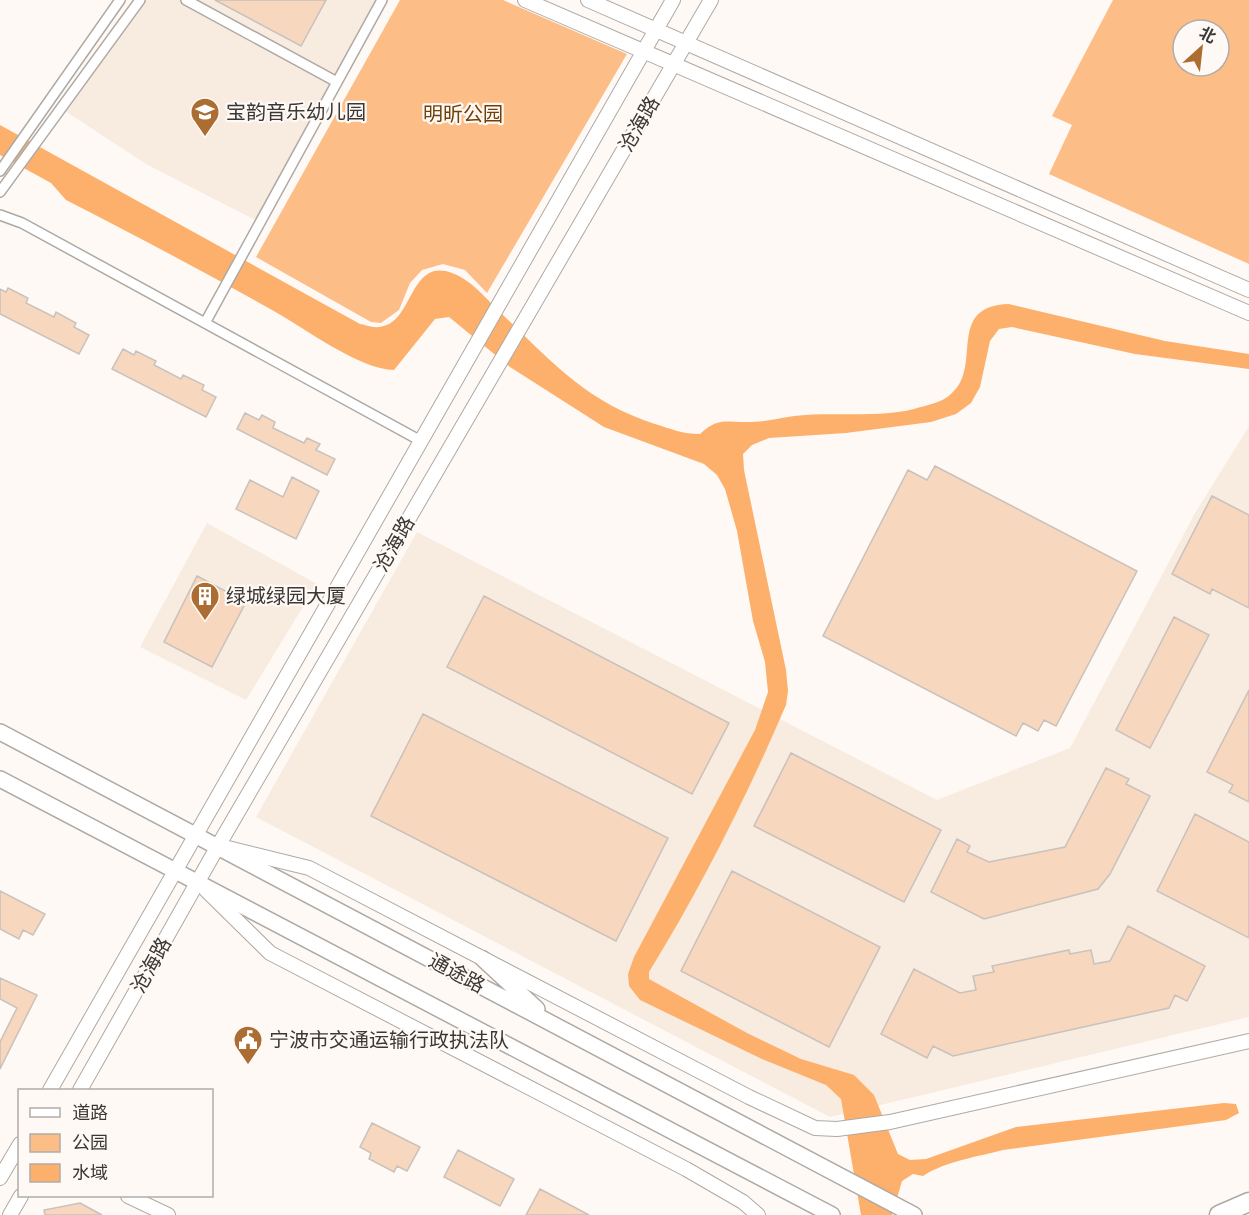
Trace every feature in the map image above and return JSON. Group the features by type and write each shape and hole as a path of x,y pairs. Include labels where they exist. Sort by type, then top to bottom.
{"highway":[{"path":"1219,1215 1249,1202"},
{"path":"1245,1215 1249,1210"}],"main road":[{"path":"525,0 673,66 1249,313"},
{"path":"588,0 1249,290"},
{"name":"沧海路","path":"51,1089 673,0"},
{"name":"沧海路","path":"81,1089 218,846 711,0"},
{"name":"通途路","path":"0,732 914,1215"},
{"name":"通途路","path":"0,779 832,1215"},
{"path":"218,846 309,868 749,1097 815,1128 837,1129 890,1122 1249,1041"},
{"path":"198,882 270,953 686,1169 743,1202 758,1215"},
{"path":"483,958 553,1023"},
{"path":"0,1178 18,1147"},
{"path":"10,1215 20,1197"},
{"path":"130,1197 168,1215"}],"street":[{"path":"0,171 120,0"},
{"path":"0,192 140,0"},
{"path":"186,0 337,82"},
{"path":"205,323 382,0"},
{"path":"0,216 22,223 421,441"}],"shaded area":[{"name":"宝韵音乐幼儿园","path":"143,0 181,0 334,84 257,221 146,164 65,111"},
{"path":"194,0 379,0 337,76"},
{"path":"1249,426 1249,1017 830,1117 256,817 417,532 937,800 1070,748 1194,515"},
{"path":"207,523 317,584 246,700 140,647"}],"green space":[{"name":"明昕公园","path":"400,0 503,0 627,54 487,293 465,270 443,264 422,270 410,283 399,310 381,323 371,322 256,257"},
{"path":"1113,0 1249,0 1249,264 1049,174 1072,125 1052,116"}],"water":[{"path":"0,125 360,324 376,327 390,324 399,316 419,283 427,275 438,271 459,276 479,291 554,364 589,392 630,415 683,432 700,434 713,425 724,422 757,422 805,415 875,414 902,411 939,401 952,393 961,382 971,326 977,315 989,307 1009,304 1165,341 1249,354 1249,369 1135,354 1012,327 999,329 990,341 980,387 971,403 956,414 931,422 846,433 769,438 752,445 743,454 744,470 786,670 788,691 786,705 722,841 687,908 649,972 649,979 747,1033 801,1059 854,1075 874,1095 898,1154 910,1160 926,1159 1016,1127 1224,1103 1236,1104 1239,1113 1226,1120 1003,1150 962,1160 923,1176 913,1174 902,1181 892,1215 861,1215 841,1099 826,1085 762,1059 640,1000 629,986 628,974 634,957 755,730 768,692 765,662 753,621 737,531 725,489 717,475 704,464 604,427 510,367 449,317 435,319 394,370 365,363 144,240 66,200 51,183 0,155"}],"building":[{"path":"215,0 326,0 301,46"},
{"path":"8,288 28,298 26,303 54,317 56,312 76,323 74,327 89,335 79,354 0,314 0,289 6,292"},
{"path":"123,349 134,355 136,351 156,361 154,365 181,379 183,375 204,385 202,390 216,397 206,417 112,369"},
{"path":"245,413 259,420 262,415 275,422 273,428 304,443 307,438 320,444 316,450 335,459 327,475 237,429"},
{"path":"935,466 1137,571 1056,726 1044,720 1038,731 1023,723 1016,736 823,636 908,470 927,480"},
{"path":"292,477 319,491 296,539 236,509 250,480 283,497"},
{"path":"1212,496 1249,515 1249,608 1212,589 1210,594 1172,574"},
{"name":"绿城绿园大厦","path":"197,576 246,602 212,667 164,642"},
{"path":"484,596 729,723 692,794 447,667"},
{"path":"1174,617 1209,635 1150,748 1116,730"},
{"path":"1249,690 1249,802 1229,792 1233,785 1207,772"},
{"path":"423,714 668,838 616,941 371,816"},
{"path":"791,753 941,830 904,902 754,826"},
{"path":"1106,768 1129,779 1126,784 1150,796 1110,874 1098,889 984,919 931,892 957,839 970,846 967,852 989,862 1065,847"},
{"path":"1195,814 1249,842 1249,938 1157,891"},
{"path":"732,871 880,947 829,1047 681,971"},
{"path":"0,891 45,914 33,935 23,930 19,939 0,929"},
{"path":"1128,926 1205,966 1187,1001 1175,995 1169,1008 953,1056 933,1046 927,1058 881,1034 914,969 960,993 976,990 973,976 994,972 992,966 1069,950 1070,954 1091,950 1094,964 1110,961"},
{"path":"0,978 37,995 0,1069 0,1042 17,1008 0,999"},
{"path":"372,1123 420,1147 407,1171 397,1166 394,1172 369,1159 371,1153 360,1147"},
{"path":"458,1150 514,1179 500,1206 444,1177"},
{"path":"540,1189 589,1215 526,1215"},
{"path":"80,1203 102,1215 45,1215 44,1210"}],"place":[{"name":"宝韵音乐幼儿园","path":"205,138"},
{"name":"绿城绿园大厦","path":"205,622"},
{"name":"宁波市交通运输行政执法队","path":"248,1066"}]}
